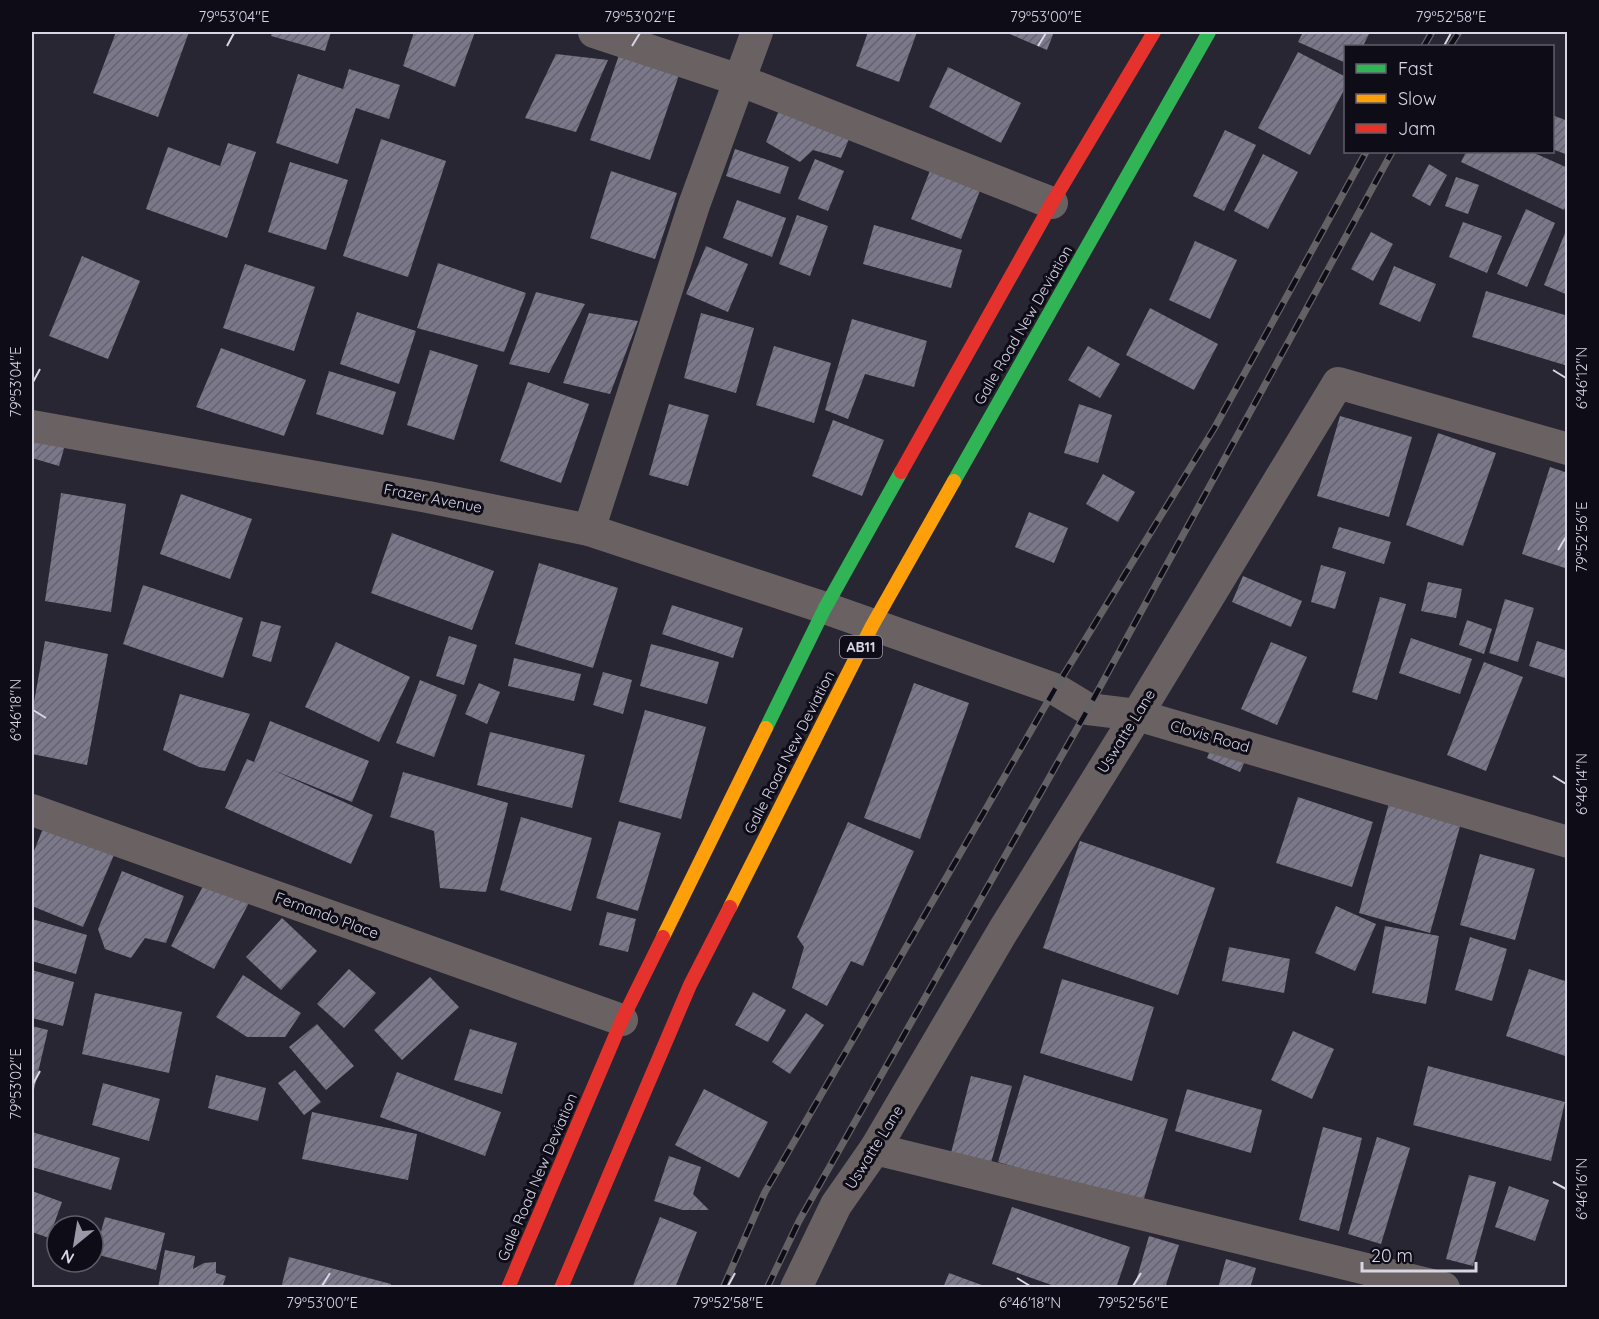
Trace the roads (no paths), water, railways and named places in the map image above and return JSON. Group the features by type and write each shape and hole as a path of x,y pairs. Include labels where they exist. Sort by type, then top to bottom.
{"main road":[{"name":"Galle Road New Deviation","path":"508,1287 622,1020 825,608 1052,203 1154,32"},
{"name":"Galle Road New Deviation","path":"561,1287 690,985 872,626 1209,32"}],"street":[{"path":"594,32 739,80 1052,203"},
{"path":"589,530 694,205 757,32"},
{"name":"Uswatte Lane","path":"796,1287 836,1205 875,1149 1003,931 1338,383 1568,449"},
{"name":"Frazer Avenue","path":"32,426 428,497 589,530 825,608"},
{"name":"Clovis Road","path":"825,608 1055,689 1088,709 1137,715 1568,842"},
{"name":"Fernando Place","path":"32,810 622,1020"},
{"path":"875,1149 1444,1287"}],"railway":[{"path":"1425,45 1432,32"},
{"path":"1451,45 1459,32"},
{"path":"723,1288 765,1192 1055,689 1215,427 1365,153"},
{"path":"767,1288 799,1221 1088,709 1391,153"}]}
